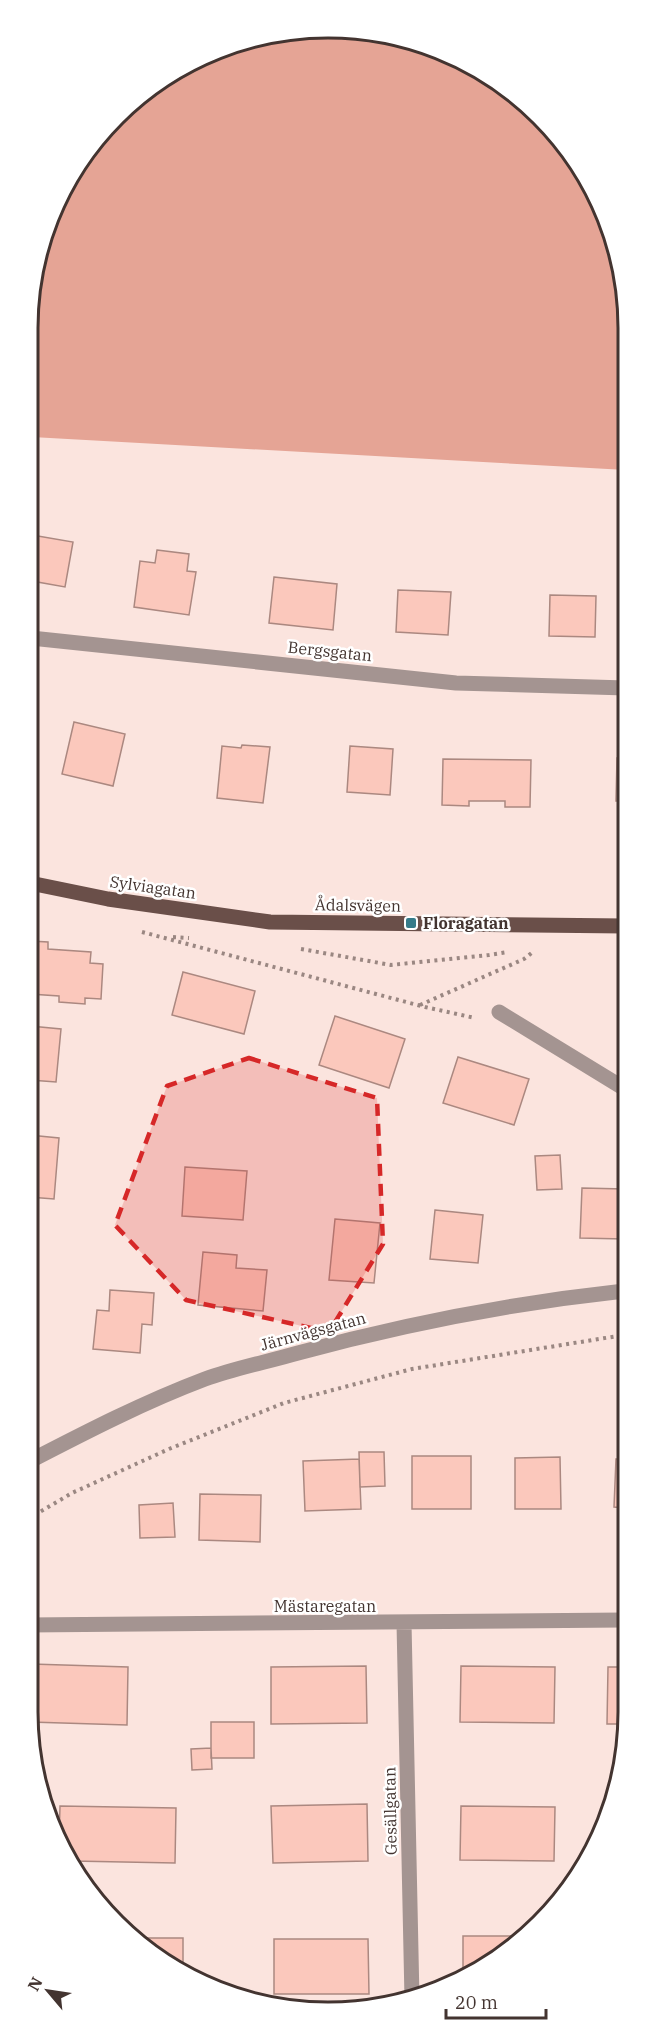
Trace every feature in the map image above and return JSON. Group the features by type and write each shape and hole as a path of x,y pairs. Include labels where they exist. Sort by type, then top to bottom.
{"main road":[{"name":"Sylviagatan","path":"38,885 108,899 270,922"},
{"name":"Ådalsvägen","path":"270,922 618,926"}],"street":[{"name":"Bergsgatan","path":"38,638 456,683 618,688"},
{"path":"499,1012 618,1085"},
{"name":"Järnvägsgatan","path":"38,1457 114,1417 207,1378 327,1345 440,1318 555,1298 618,1292"},
{"name":"Mästaregatan","path":"38,1625 618,1620"},
{"name":"Gesällgatan","path":"404,1623 412,1989"}],"path":[{"path":"163,936 479,1019"},
{"path":"419,1005 524,959 542,945"},
{"path":"38,1513 72,1493 169,1449 284,1403 412,1368 618,1336"}],"highlighted area":[{"path":"249,1058 377,1098 383,1244 329,1332 186,1300 115,1225 167,1086"}],"shaded area":[{"path":"347,38 403,47 456,67 505,98 546,136 580,183 596,217 609,253 618,309 618,470 38,437 40,290 47,253 67,200 98,151 136,110 183,76 235,53 290,40"}],"building":[{"path":"38,536 73,542 65,587 38,582"},
{"path":"157,550 189,554 187,571 196,572 189,615 134,607 140,561 155,563"},
{"path":"274,577 337,584 333,630 269,623"},
{"path":"398,590 451,592 448,635 396,632"},
{"path":"550,595 596,596 595,637 549,636"},
{"path":"74,722 125,734 113,786 62,774"},
{"path":"242,745 270,747 263,803 217,798 222,746 241,748"},
{"path":"350,746 393,749 390,795 347,792"},
{"path":"617,758 618,758 618,801 616,801"},
{"path":"443,759 531,760 530,807 505,807 505,801 469,801 469,806 442,805"},
{"path":"38,941 48,942 48,949 91,952 90,963 103,964 101,999 85,998 85,1004 59,1002 59,996 38,995"},
{"path":"183,972 255,991 244,1034 172,1015"},
{"path":"335,1016 405,1039 389,1088 319,1065"},
{"path":"38,1027 61,1029 56,1082 38,1081"},
{"path":"458,1057 529,1079 514,1125 443,1103"},
{"path":"38,1136 59,1138 54,1199 38,1198"},
{"path":"560,1155 562,1189 537,1190 535,1156"},
{"path":"185,1167 247,1171 243,1220 182,1216"},
{"path":"582,1188 618,1189 618,1239 580,1238"},
{"path":"435,1210 483,1215 478,1263 430,1259"},
{"path":"335,1219 380,1223 374,1283 329,1280"},
{"path":"203,1252 237,1255 236,1268 267,1270 263,1311 198,1305"},
{"path":"110,1290 154,1293 152,1325 142,1324 140,1353 93,1349 97,1310 109,1311"},
{"path":"359,1452 384,1452 385,1486 360,1487"},
{"path":"412,1456 471,1456 471,1509 412,1509"},
{"path":"560,1457 561,1509 515,1509 515,1458"},
{"path":"359,1459 361,1509 305,1511 303,1461"},
{"path":"616,1459 618,1459 618,1507 614,1507"},
{"path":"200,1494 261,1495 260,1542 199,1540"},
{"path":"173,1503 175,1537 140,1538 139,1505"},
{"path":"38,1664 128,1667 127,1725 38,1722"},
{"path":"366,1666 367,1723 271,1724 271,1667"},
{"path":"461,1666 555,1667 554,1723 460,1722"},
{"path":"608,1667 618,1667 618,1724 607,1724"},
{"path":"211,1722 254,1722 254,1758 211,1758"},
{"path":"211,1748 212,1769 192,1770 191,1749"},
{"path":"367,1804 368,1861 273,1863 271,1806"},
{"path":"60,1806 176,1808 175,1863 79,1861 60,1821"},
{"path":"461,1806 555,1807 554,1861 460,1860"},
{"path":"463,1936 511,1936 489,1953 463,1968"},
{"path":"147,1938 183,1938 183,1963"},
{"path":"274,1939 368,1939 369,1994 274,1994"}],"place":[{"name":"Floragatan","path":"411,923"}]}
